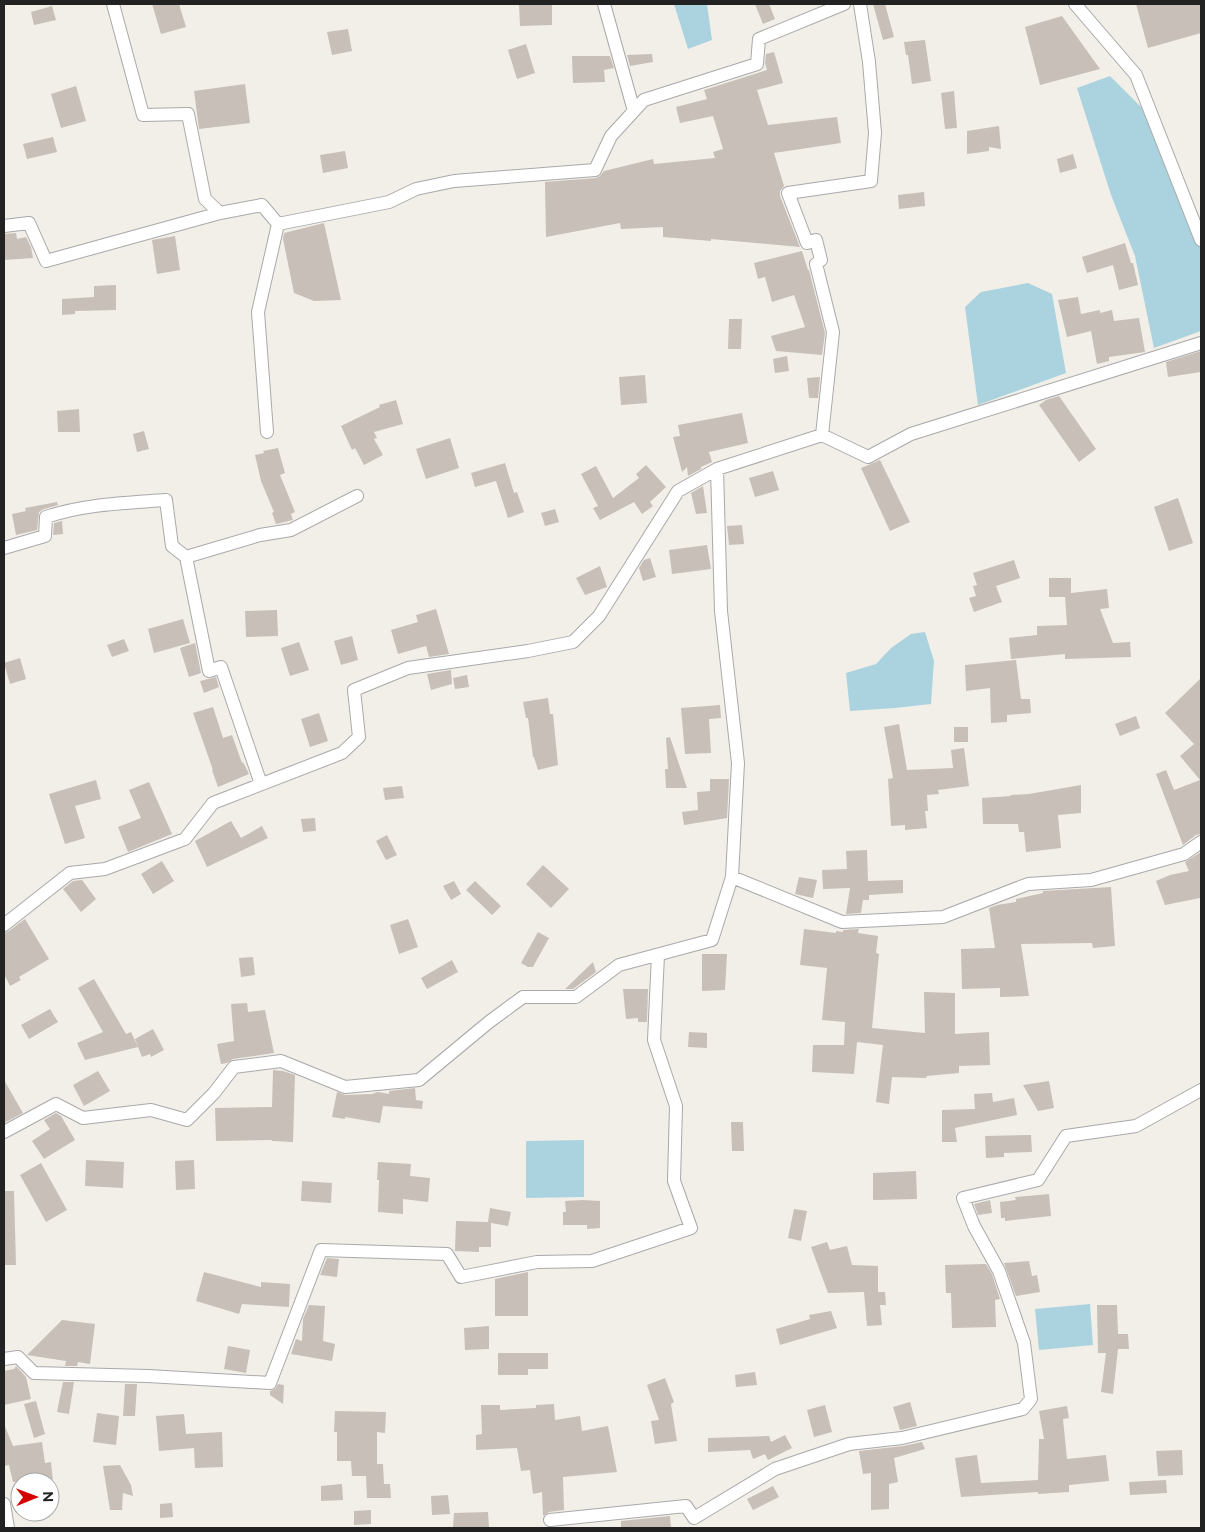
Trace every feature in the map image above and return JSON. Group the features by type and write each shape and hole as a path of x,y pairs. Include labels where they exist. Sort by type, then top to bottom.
{"street":[{"path":"113,4 143,115 188,114 205,199 220,212"},
{"path":"604,4 634,110"},
{"path":"278,224 388,202 416,189 454,181 596,170 611,136 644,100 757,64 759,38 844,4"},
{"path":"822,435 834,332 816,264 822,260 816,240 807,243 788,192 871,181 875,133 869,62 860,4"},
{"path":"1075,4 1136,75 1201,240"},
{"path":"4,226 29,222 46,261 220,212 262,205 278,224"},
{"path":"267,432 258,312 278,224"},
{"path":"4,926 70,873 105,868 185,839 213,803 342,753 359,737 354,690 408,668 573,642 598,616 678,491 717,469 822,435 868,457 912,434 1201,343"},
{"path":"4,1132 56,1104 83,1118 151,1110 187,1120 214,1094 234,1066 282,1061 345,1087 419,1080 489,1022 523,997 576,997 619,965 712,940 732,878 738,763 721,611 717,469"},
{"path":"186,557 260,535 291,530 357,496"},
{"path":"4,548 45,536 46,517 66,510 99,505 166,500 172,546 186,557 209,670 221,667 261,784"},
{"path":"732,878 842,922 943,917 1028,884 1091,880 1184,854 1201,842"},
{"path":"4,1359 18,1357 34,1373 148,1376 270,1383 321,1250 447,1254 461,1277 537,1262 592,1261 691,1228 674,1181 676,1106 654,1040 658,954"},
{"path":"550,1520 686,1506 694,1518 775,1469 849,1444 902,1438 1023,1409 1031,1398 1024,1343 999,1271 974,1226 963,1198 1038,1180 1066,1136 1136,1126 1201,1090"},
{"path":"4,1504 8,1528"}],"water":[{"path":"674,4 707,4 712,40 688,49"},
{"path":"1110,76 1145,111 1201,246 1201,331 1154,348 1135,256 1111,195 1077,88"},
{"path":"1028,283 1052,294 1066,373 978,405 965,307 981,292"},
{"path":"925,632 934,661 931,704 850,711 846,673 876,664 891,648 911,634"},
{"path":"584,1140 584,1197 526,1198 526,1141"},
{"path":"1090,1304 1093,1345 1039,1350 1035,1309"}],"building":[{"path":"152,4 179,4 186,27 161,34"},
{"path":"519,4 552,4 552,25 520,26"},
{"path":"755,4 769,4 775,19 763,24"},
{"path":"873,4 885,4 894,37 883,40"},
{"path":"1136,4 1201,4 1201,33 1148,48"},
{"path":"52,6 56,20 34,25 31,12"},
{"path":"1062,16 1100,69 1040,85 1025,27"},
{"path":"348,29 352,51 332,55 327,32"},
{"path":"925,40 931,81 912,84 904,42"},
{"path":"526,44 535,73 517,79 508,50"},
{"path":"774,52 783,83 757,90 768,125 837,117 841,143 774,153 784,186 780,191 780,196 800,247 663,237 663,227 621,229 620,223 546,237 545,182 596,178 604,171 653,159 654,164 715,158 713,152 723,149 713,116 680,123 676,107 707,99 704,90 767,70 765,63 766,54"},
{"path":"652,54 653,62 630,66 627,55"},
{"path":"572,56 610,56 614,68 604,70 605,82 573,83"},
{"path":"245,84 250,123 199,129 194,91"},
{"path":"76,86 86,121 61,128 51,94"},
{"path":"954,91 957,128 945,129 941,93"},
{"path":"999,126 1001,149 989,147 989,151 967,154 967,131"},
{"path":"53,137 57,152 27,159 23,144"},
{"path":"345,151 348,168 323,173 320,155"},
{"path":"1073,154 1077,168 1060,173 1057,159"},
{"path":"924,192 925,206 899,209 898,195"},
{"path":"324,223 341,300 314,301 294,293 283,239 284,233"},
{"path":"16,233 17,239 26,237 31,247 33,258 4,260 4,234"},
{"path":"175,236 180,270 157,274 152,240"},
{"path":"1125,243 1131,263 1133,263 1138,285 1119,290 1113,265 1087,273 1082,257"},
{"path":"802,251 809,270 825,333 822,355 776,351 771,336 805,327 794,295 772,302 765,277 758,279 754,263"},
{"path":"116,285 116,310 75,311 75,314 62,315 62,299 94,297 94,286"},
{"path":"1078,297 1081,314 1100,310 1100,313 1112,310 1114,321 1139,318 1145,352 1109,357 1109,361 1097,364 1091,331 1067,337 1058,300"},
{"path":"729,319 742,319 741,349 728,349"},
{"path":"1201,351 1201,372 1168,377 1166,362"},
{"path":"787,356 789,371 775,373 773,359"},
{"path":"645,375 647,403 621,405 619,377"},
{"path":"820,377 818,398 809,398 807,378"},
{"path":"1059,396 1096,449 1079,462 1039,405 1046,400"},
{"path":"396,400 403,424 374,432 377,438 374,439 383,455 364,465 355,448 352,450 341,426 380,407 379,405"},
{"path":"79,409 80,432 58,432 57,411"},
{"path":"742,413 748,443 709,452 712,462 688,476 687,467 682,472 673,437 680,436 678,425"},
{"path":"144,431 149,449 137,452 133,434"},
{"path":"450,438 459,468 426,479 416,449"},
{"path":"278,448 285,473 280,475 295,512 291,514 293,520 276,524 272,513 274,512 261,481 255,455"},
{"path":"880,460 910,522 890,531 861,468"},
{"path":"505,463 514,493 517,492 524,512 508,518 496,481 475,487 471,473"},
{"path":"646,465 666,487 650,502 653,506 642,514 634,502 600,520 593,508 598,506 581,474 596,466 613,498 639,478 636,474"},
{"path":"773,471 779,490 755,497 749,478"},
{"path":"703,486 707,513 696,514 691,493"},
{"path":"1178,498 1193,543 1169,551 1154,507"},
{"path":"57,502 58,505 39,512 37,530 16,535 12,514 26,511 25,508"},
{"path":"555,509 559,522 545,526 541,513"},
{"path":"62,521 63,534 53,535 54,523"},
{"path":"742,525 744,544 729,545 727,526"},
{"path":"707,545 711,569 672,574 669,550"},
{"path":"650,558 656,577 643,581 639,568 644,560"},
{"path":"1014,560 1020,578 996,586 1002,602 974,612 969,598 976,596 973,586 977,585 973,573"},
{"path":"600,566 607,587 585,595 576,578"},
{"path":"1049,578 1071,578 1071,593 1107,589 1109,608 1100,609 1113,643 1130,642 1131,657 1065,659 1065,654 1011,659 1009,638 1037,635 1037,626 1067,625 1065,597 1049,597"},
{"path":"436,609 449,654 429,657 426,646 398,654 391,630 418,622 416,615"},
{"path":"277,610 278,636 246,637 245,611"},
{"path":"183,619 190,643 154,653 148,629"},
{"path":"352,636 358,660 341,665 334,641"},
{"path":"124,639 129,651 112,657 107,645"},
{"path":"299,642 309,670 290,676 281,648"},
{"path":"195,643 201,673 189,677 180,648"},
{"path":"20,658 26,679 10,684 4,663"},
{"path":"1016,660 1021,699 1030,699 1031,713 1007,715 1007,722 991,723 990,688 966,691 965,665"},
{"path":"451,670 452,684 431,690 427,674"},
{"path":"467,675 469,687 455,689 453,678"},
{"path":"216,677 219,687 204,693 200,681"},
{"path":"1201,678 1201,834 1196,835 1183,845 1156,774 1166,770 1174,790 1200,780 1180,756 1194,744 1165,713"},
{"path":"548,698 550,714 553,714 558,765 538,770 533,757 528,718 526,718 523,702"},
{"path":"720,705 721,718 709,719 711,753 685,754 681,708"},
{"path":"213,707 223,738 232,735 242,763 249,774 218,787 193,713"},
{"path":"319,713 328,741 310,747 301,719"},
{"path":"1136,716 1140,728 1120,736 1115,724"},
{"path":"899,724 907,770 953,768 951,750 964,748 969,786 938,790 939,794 927,795 928,811 925,811 927,828 905,830 905,825 891,826 888,779 893,778 884,727"},
{"path":"954,727 968,727 968,742 954,742"},
{"path":"670,737 687,788 666,788 665,769 668,769 666,738"},
{"path":"710,779 729,779 727,818 684,825 682,812 698,810 697,792 710,791"},
{"path":"96,780 101,799 75,806 85,838 65,844 49,794"},
{"path":"149,782 172,834 128,852 118,827 141,818 129,790"},
{"path":"1081,785 1081,813 1058,815 1061,848 1026,852 1024,832 1019,832 1018,824 983,824 982,798 1029,794"},
{"path":"402,786 404,798 385,800 383,788"},
{"path":"315,818 316,831 303,832 301,819"},
{"path":"231,821 241,838 262,826 268,838 207,867 195,841"},
{"path":"387,835 397,855 386,860 376,841"},
{"path":"867,850 868,881 903,880 903,893 869,895 869,900 863,900 861,913 846,914 850,888 823,889 822,870 847,869 846,851"},
{"path":"1201,852 1201,901 1200,898 1165,905 1156,881 1170,875 1189,871 1185,862"},
{"path":"162,861 174,881 153,894 141,874"},
{"path":"543,865 569,889 551,908 526,884"},
{"path":"799,877 817,880 813,898 795,894"},
{"path":"82,880 96,899 81,912 63,889 73,881"},
{"path":"454,881 461,894 451,900 443,886"},
{"path":"475,881 501,906 492,915 466,890"},
{"path":"1111,887 1115,946 1093,948 1092,943 1021,944 1029,996 1000,997 1000,988 962,989 961,949 995,948 989,908 1016,902 1016,899 1043,893 1043,891"},
{"path":"25,919 49,959 19,977 21,980 10,986 4,974 4,933"},
{"path":"408,919 418,947 399,954 390,925"},
{"path":"804,929 836,933 836,931 843,932 843,930 859,929 858,933 878,936 876,953 879,954 872,1028 925,1033 924,992 955,993 955,1034 989,1032 990,1065 959,1066 959,1073 927,1076 926,1078 892,1077 889,1104 876,1102 883,1045 857,1042 854,1074 812,1072 813,1045 844,1045 845,1022 822,1020 827,968 800,965"},
{"path":"538,932 549,938 533,967 528,967 521,963"},
{"path":"702,954 727,954 725,990 702,991"},
{"path":"253,957 255,975 241,977 239,958"},
{"path":"452,960 458,972 427,989 421,978"},
{"path":"593,962 596,972 573,989 565,989"},
{"path":"94,979 126,1034 131,1032 138,1047 85,1060 77,1043 103,1032 78,988"},
{"path":"623,989 648,989 647,1022 638,1022 638,1018 626,1019"},
{"path":"247,1003 248,1012 265,1010 274,1053 233,1059 221,1064 217,1044 234,1041 231,1004"},
{"path":"50,1009 58,1022 29,1039 21,1025"},
{"path":"153,1029 164,1050 151,1057 150,1054 142,1057 135,1039"},
{"path":"689,1032 707,1033 707,1048 688,1047"},
{"path":"273,1070 295,1075 293,1142 272,1140 216,1141 215,1108 272,1107"},
{"path":"98,1071 110,1091 84,1106 73,1085"},
{"path":"4,1080 23,1113 4,1123"},
{"path":"1049,1081 1054,1108 1038,1111 1023,1085"},
{"path":"415,1088 416,1100 423,1101 422,1109 383,1106 380,1123 345,1117 345,1119 332,1117 337,1092 345,1095 378,1092 389,1094 389,1091"},
{"path":"992,1093 993,1102 1014,1098 1017,1115 955,1128 957,1142 942,1142 942,1110 975,1109 974,1094"},
{"path":"56,1113 61,1116 75,1140 44,1159 32,1141 50,1129 44,1120"},
{"path":"731,1122 743,1122 744,1151 732,1151"},
{"path":"1031,1135 1032,1152 1004,1153 1004,1157 986,1158 985,1136"},
{"path":"86,1160 124,1162 123,1188 85,1186"},
{"path":"194,1160 195,1189 176,1190 175,1161"},
{"path":"378,1162 411,1164 410,1176 430,1178 428,1202 403,1199 403,1214 378,1212"},
{"path":"41,1163 67,1210 46,1222 20,1175"},
{"path":"916,1171 917,1199 873,1200 873,1173"},
{"path":"302,1181 332,1183 331,1203 301,1201"},
{"path":"4,1191 14,1191 16,1265 4,1265"},
{"path":"1049,1194 1051,1216 1005,1221 1005,1218 1001,1218 1000,1202 1016,1200 1015,1197"},
{"path":"990,1200 992,1213 978,1215 974,1204"},
{"path":"565,1201 600,1201 600,1228 587,1229 587,1225 563,1225 563,1212 566,1212"},
{"path":"490,1208 511,1212 508,1226 491,1223 491,1247 479,1247 479,1252 455,1251 456,1221 488,1222"},
{"path":"794,1209 807,1211 801,1241 788,1238"},
{"path":"827,1242 830,1250 847,1246 852,1265 878,1266 878,1292 885,1292 886,1305 880,1305 882,1325 867,1326 864,1292 828,1293 811,1247"},
{"path":"327,1258 339,1259 337,1277 320,1275"},
{"path":"1029,1261 1032,1276 1037,1275 1040,1292 1016,1296 1004,1263"},
{"path":"986,1264 992,1274 1000,1299 995,1300 996,1327 952,1328 951,1293 946,1293 945,1265"},
{"path":"204,1272 261,1287 261,1282 290,1284 289,1307 242,1304 239,1314 196,1301"},
{"path":"528,1272 528,1316 495,1316 495,1279"},
{"path":"309,1305 325,1306 323,1341 335,1344 332,1361 291,1354 296,1339 302,1341 303,1319"},
{"path":"1097,1305 1117,1305 1118,1334 1128,1334 1129,1349 1118,1349 1113,1394 1101,1392 1106,1353 1098,1353"},
{"path":"831,1311 837,1328 780,1345 776,1329 810,1319 809,1315"},
{"path":"62,1320 95,1324 90,1364 78,1362 77,1366 65,1366 66,1361 27,1355"},
{"path":"489,1326 489,1349 465,1350 464,1328"},
{"path":"228,1346 250,1350 246,1373 224,1369"},
{"path":"498,1353 548,1353 548,1369 528,1369 528,1375 498,1375"},
{"path":"16,1366 26,1377 31,1399 4,1405 4,1371 14,1369"},
{"path":"755,1372 757,1385 736,1387 735,1375"},
{"path":"665,1378 674,1402 671,1404 677,1441 655,1444 651,1421 659,1420 647,1385"},
{"path":"63,1382 74,1382 69,1414 57,1412"},
{"path":"125,1384 137,1384 135,1416 123,1416"},
{"path":"278,1384 284,1385 283,1404 270,1395 270,1391 275,1389"},
{"path":"36,1401 45,1434 34,1438 24,1404"},
{"path":"910,1402 917,1426 900,1430 893,1407"},
{"path":"554,1404 555,1420 580,1416 582,1431 608,1426 617,1472 563,1477 564,1510 549,1512 543,1516 542,1492 533,1494 530,1470 521,1471 517,1448 476,1450 476,1435 482,1434 481,1405 500,1405 500,1410 536,1408 536,1405"},
{"path":"825,1405 832,1432 814,1437 807,1410"},
{"path":"1067,1406 1069,1418 1063,1419 1067,1459 1106,1455 1109,1481 1069,1485 1069,1492 961,1497 955,1458 977,1455 981,1483 1038,1480 1039,1439 1044,1439 1039,1411"},
{"path":"335,1411 386,1412 385,1433 377,1432 377,1464 383,1464 384,1484 390,1484 391,1498 367,1498 366,1476 352,1476 351,1461 337,1461 337,1432 334,1432"},
{"path":"97,1413 119,1416 116,1445 93,1442"},
{"path":"184,1414 186,1434 222,1432 223,1467 195,1468 194,1448 159,1451 156,1416"},
{"path":"4,1424 13,1446 42,1442 45,1463 51,1462 52,1472 11,1472 9,1465 4,1466"},
{"path":"785,1435 792,1448 768,1460 765,1454 753,1459 750,1450 708,1452 708,1438 769,1436 771,1442"},
{"path":"922,1442 925,1449 894,1458 898,1482 889,1484 889,1509 871,1510 871,1473 863,1474 859,1451"},
{"path":"1182,1450 1183,1475 1158,1476 1156,1451"},
{"path":"120,1465 131,1485 133,1496 123,1493 122,1510 110,1510 103,1466"},
{"path":"1166,1480 1167,1493 1130,1495 1129,1482"},
{"path":"342,1484 343,1500 321,1501 321,1486"},
{"path":"773,1486 779,1497 753,1510 747,1499"},
{"path":"448,1495 450,1514 432,1515 431,1496"},
{"path":"172,1503 173,1517 160,1518 160,1504"},
{"path":"371,1510 371,1524 354,1525 354,1511"},
{"path":"488,1512 489,1528 453,1528 454,1513"},
{"path":"670,1516 671,1528 621,1528 621,1521"}]}
